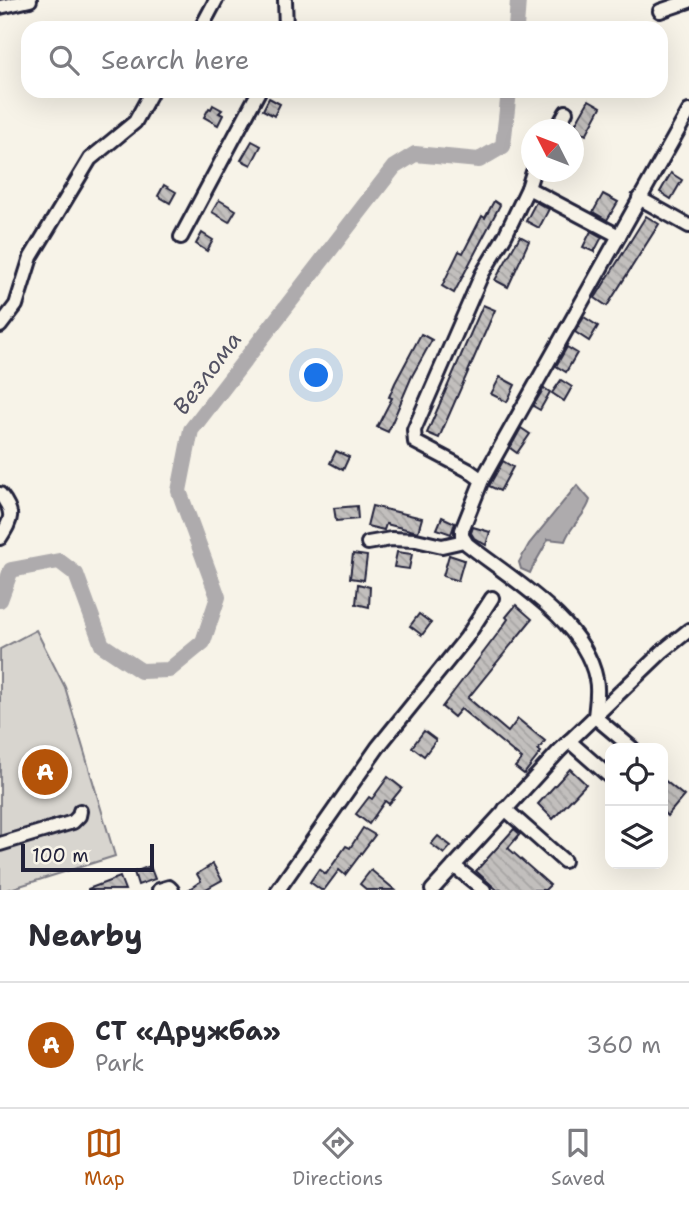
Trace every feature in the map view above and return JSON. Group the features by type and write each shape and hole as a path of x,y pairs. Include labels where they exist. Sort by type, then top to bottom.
{"street":[{"path":"0,7 30,0"},
{"path":"205,21 216,0"},
{"path":"285,0 286,21"},
{"path":"660,11 689,1"},
{"path":"0,326 16,305 31,257 90,159 135,122 148,98"},
{"path":"181,237 255,98"},
{"path":"595,717 597,681 589,657 582,646 547,606 464,541 464,523 482,480 689,111"},
{"path":"562,119 566,112"},
{"path":"482,480 415,442 414,430 482,274 505,236 530,182"},
{"path":"528,188 619,236"},
{"path":"639,198 689,226"},
{"path":"0,494 9,505 11,521 0,538"},
{"path":"368,543 391,539 416,540 442,546 464,541"},
{"path":"278,890 378,747 466,638 492,598"},
{"path":"432,890 569,741 663,651 689,630"},
{"path":"595,717 626,743"},
{"path":"569,741 605,773"},
{"path":"505,809 564,861"},
{"path":"0,844 73,822 77,820 80,811"},
{"path":"454,866 484,890"}],"shaded area":[{"path":"577,485 590,500 565,541 548,539 530,573 521,569 519,562 529,544"},
{"path":"36,630 65,687 115,856 0,890 0,649"}],"building":[{"path":"269,98 280,104 274,116 263,110"},
{"path":"589,100 601,107 586,135 584,119 578,119"},
{"path":"213,105 222,110 219,113 223,115 218,125 204,117"},
{"path":"252,141 261,146 251,165 241,160"},
{"path":"671,173 682,180 671,199 660,192"},
{"path":"164,185 176,192 170,203 158,196"},
{"path":"603,194 618,202 607,220 593,212"},
{"path":"219,200 236,210 229,222 212,212"},
{"path":"494,201 500,205 454,293 442,286 459,251 463,253 482,216 485,218"},
{"path":"536,202 549,209 539,228 526,221"},
{"path":"646,216 659,224 607,306 595,298"},
{"path":"591,231 602,237 594,252 583,247"},
{"path":"202,233 213,240 207,251 196,244"},
{"path":"520,236 529,241 508,287 495,280"},
{"path":"483,305 495,310 439,438 427,433"},
{"path":"584,317 598,326 589,341 575,332"},
{"path":"421,334 432,340 412,376 388,432 377,427 392,398 389,397 395,383"},
{"path":"567,347 577,353 566,372 556,366"},
{"path":"500,377 515,385 507,402 491,394"},
{"path":"561,380 572,387 564,401 552,393"},
{"path":"544,388 550,392 540,410 533,406"},
{"path":"521,428 530,434 517,453 510,448"},
{"path":"336,451 349,457 343,470 330,463"},
{"path":"503,461 513,467 500,491 489,486"},
{"path":"357,506 358,519 336,521 334,508"},
{"path":"372,506 422,518 418,532 386,524 384,530 367,526"},
{"path":"442,517 455,523 451,534 437,529"},
{"path":"473,527 490,532 486,545 474,538 471,533"},
{"path":"397,552 412,554 409,569 394,567"},
{"path":"353,554 367,556 364,580 350,578"},
{"path":"449,555 464,560 458,581 443,576"},
{"path":"358,584 370,587 369,607 356,604"},
{"path":"516,605 532,619 468,698 508,732 518,719 545,741 538,750 541,752 524,774 515,767 522,759 461,709 454,717 442,707"},
{"path":"419,614 431,623 422,635 410,626"},
{"path":"424,731 436,740 424,756 412,747"},
{"path":"570,769 586,784 553,819 538,804"},
{"path":"388,777 402,788 389,804 385,801 369,824 356,814 369,797 372,799"},
{"path":"668,783 684,796 668,815"},
{"path":"363,828 375,835 345,875 339,870 324,890 310,882 319,869 326,874 346,846 350,848"},
{"path":"514,829 520,834 508,848 550,885 545,890 497,890 476,871"},
{"path":"438,836 451,846 444,854 431,844"},
{"path":"213,864 222,880 204,890 188,890 201,881 197,874"},
{"path":"150,866 155,879 138,885 134,872"},
{"path":"371,870 395,890 367,890 360,884"},
{"path":"120,877 125,890 88,890 88,889"}],"waterway":[{"name":"Везлома","path":"516,21 518,0"},
{"name":"Везлома","path":"0,600 11,570 59,561 76,574 102,645 141,671 169,670 203,642 218,597 179,491 191,430 394,167 415,154 479,160 503,146 508,98"}],"place":[{"name":"СТ «Дружба»","path":"45,772"}]}
